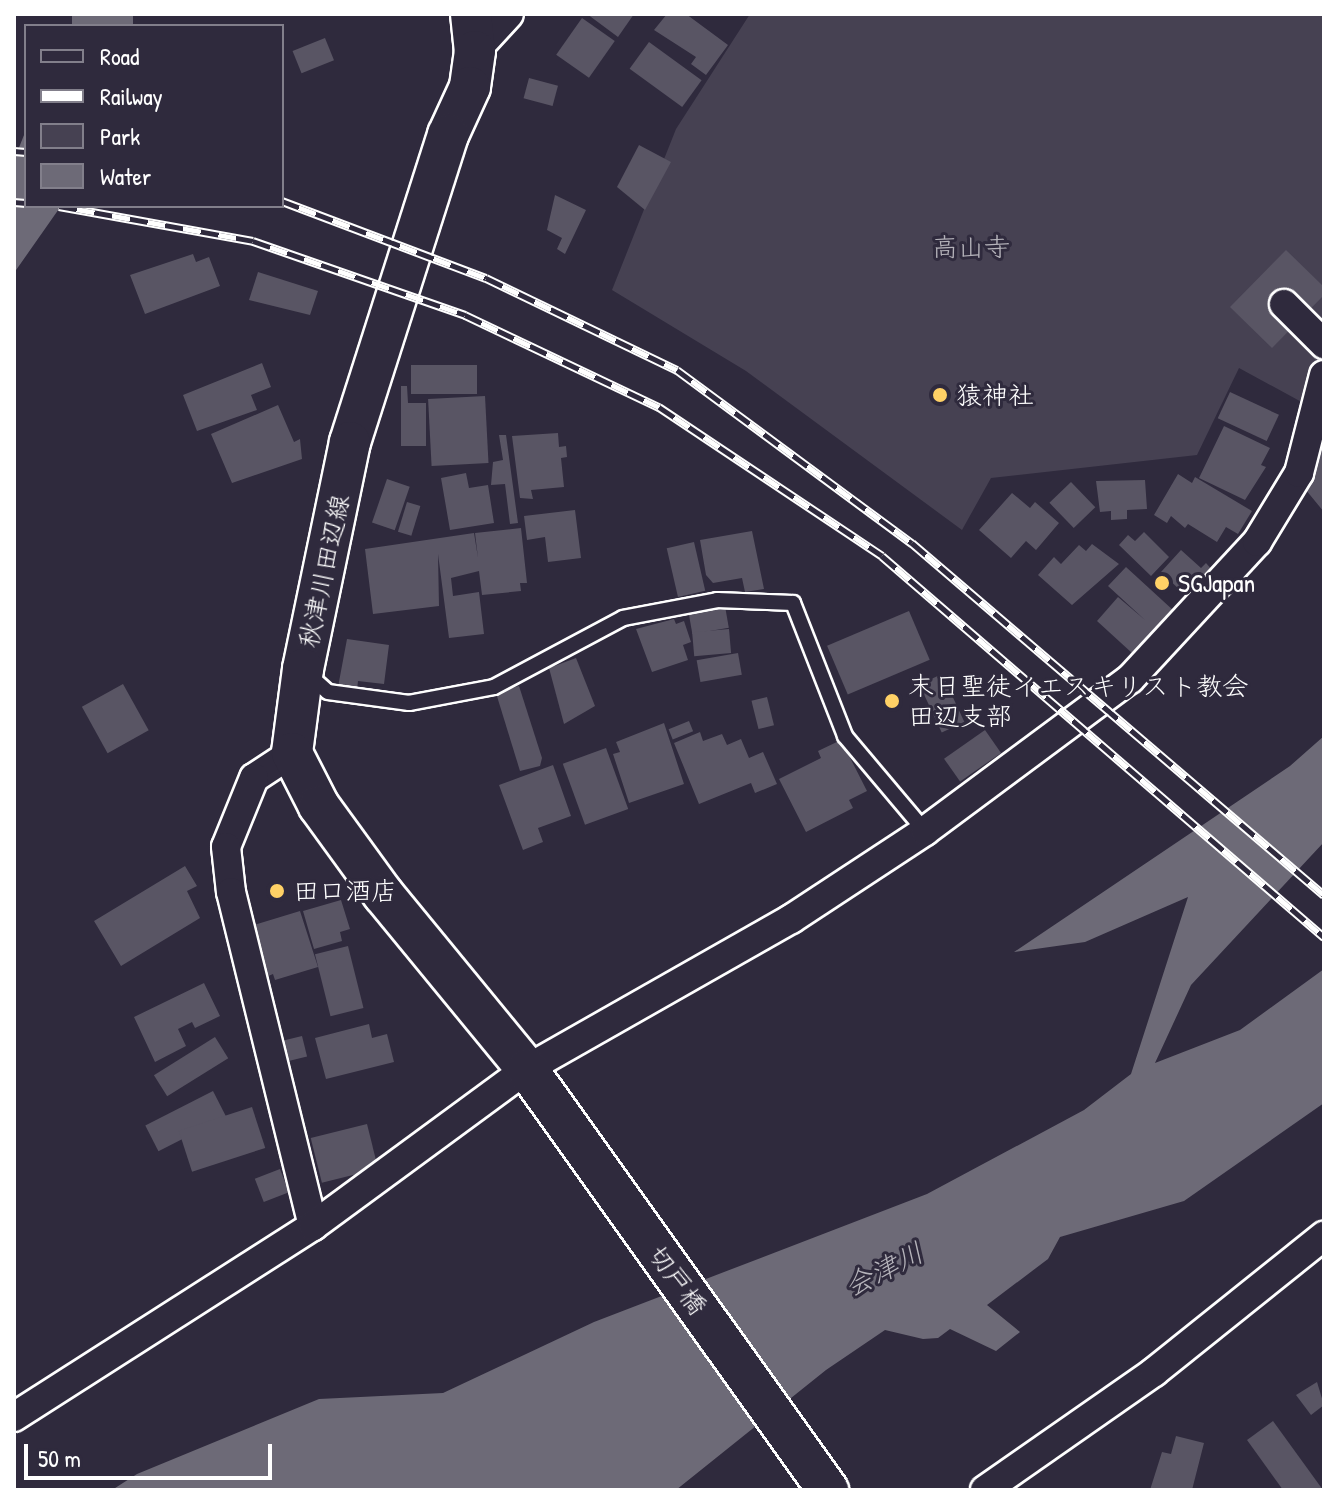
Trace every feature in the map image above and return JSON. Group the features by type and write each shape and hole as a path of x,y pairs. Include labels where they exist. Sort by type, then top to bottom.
{"main road":[{"name":"秋津川田辺線","path":"292,753 303,669 350,442 448,135 470,87 473,33"},
{"path":"292,753 319,806 383,894 527,1069"},
{"name":"切戸橋","path":"527,1069 828,1490"}],"street":[{"path":"473,33 509,14"},
{"path":"1284,304 1324,344"},
{"path":"14,1417 313,1226 527,1069 791,919 925,831 1130,679 1257,542 1299,473 1324,375"},
{"path":"292,753 254,778 226,847 231,892 313,1226"},
{"path":"985,1490 1154,1372 1324,1236"}],"lane":[{"path":"303,669 328,692 409,703 494,687 623,618 717,600 793,603 845,736 925,831"}],"green space":[{"name":"高山寺","path":"750,14 1324,14 1324,375 1318,411 1239,368 1197,455 991,478 962,530 746,371 612,290 676,129"}],"water":[{"path":"72,14 133,14 133,24 72,24"},
{"path":"24,135 24,208 60,208 14,273 14,160"},
{"name":"会津川","path":"1324,736 1324,842 1191,985 1155,1063 1240,1030 1324,969 1324,1103 1184,1201 1060,1237 1048,1259 987,1305 1020,1332 996,1351 950,1329 938,1338 923,1339 885,1330 826,1370 676,1490 112,1490 137,1474 319,1399 443,1393 594,1322 927,1194 1084,1110 1131,1074 1188,897 1085,942 1014,952 1290,766"}],"building":[{"path":"587,14 634,14 618,37"},
{"path":"667,14 686,14 728,45 706,75 691,64 696,57 654,30"},
{"path":"582,18 615,41 589,78 556,55"},
{"path":"325,38 334,60 302,73 293,51"},
{"path":"649,42 702,80 682,107 630,69"},
{"path":"529,78 558,86 553,106 524,98"},
{"path":"639,145 671,162 645,210 617,187"},
{"path":"555,195 586,210 565,254 557,249 562,238 547,230"},
{"path":"1286,250 1324,287 1324,295 1272,348 1230,307"},
{"path":"193,254 196,262 209,257 220,286 145,314 130,275"},
{"path":"258,272 318,291 310,315 249,300"},
{"path":"262,363 271,387 251,395 257,410 197,431 183,395"},
{"path":"411,365 477,365 477,394 411,394"},
{"path":"401,386 407,386 408,403 426,403 426,446 401,446"},
{"path":"1230,392 1279,415 1267,441 1218,418"},
{"path":"485,396 489,463 432,466 428,399"},
{"path":"278,405 294,442 300,439 302,459 232,483 211,434"},
{"path":"1224,426 1270,448 1261,465 1266,467 1245,500 1199,478"},
{"path":"558,433 559,447 566,446 567,457 561,458 564,487 531,490 533,499 520,498 512,436"},
{"path":"499,435 506,435 518,523 510,524 505,484 491,485 493,462 503,460"},
{"path":"1324,444 1324,512 1301,484 1316,471 1306,459"},
{"path":"466,473 469,488 488,485 494,523 450,530 441,478"},
{"path":"1178,474 1192,483 1195,477 1252,511 1238,534 1226,527 1217,542 1188,524 1185,528 1171,516 1167,523 1154,515"},
{"path":"387,479 410,487 395,530 372,522"},
{"path":"1145,480 1147,509 1127,510 1127,519 1111,520 1111,511 1100,512 1096,481"},
{"path":"1071,482 1095,507 1074,528 1049,503"},
{"path":"1012,493 1030,508 1035,502 1059,523 1036,550 1026,541 1011,558 979,530"},
{"path":"407,502 420,506 411,536 398,532"},
{"path":"575,510 581,558 548,562 545,537 527,540 524,516"},
{"path":"521,528 527,583 520,583 521,591 482,595 479,571 451,578 453,596 479,592 484,634 449,638 438,554 439,606 373,614 365,549 474,533 478,558 475,533"},
{"path":"752,531 764,589 745,592 742,578 713,583 706,575 700,540"},
{"path":"1144,532 1169,557 1151,576 1119,545 1128,535 1135,541"},
{"path":"694,542 705,591 678,597 667,548"},
{"path":"1092,544 1119,564 1072,605 1038,575 1054,557 1061,564 1079,545 1086,551"},
{"path":"1181,550 1201,568 1206,563 1213,571 1206,578 1200,572 1182,592 1161,572"},
{"path":"1126,567 1174,611 1132,653 1097,621 1118,597 1145,620 1108,586"},
{"path":"725,606 729,628 692,634 689,612"},
{"path":"909,611 930,660 848,695 827,646"},
{"path":"674,619 676,624 684,621 691,642 683,645 688,660 652,672 636,629"},
{"path":"729,629 731,653 694,656 692,632"},
{"path":"347,639 389,645 384,684 358,681 357,690 338,687"},
{"path":"738,653 742,675 700,682 697,660"},
{"path":"576,658 595,706 564,724 549,668"},
{"path":"942,674 964,722 942,733 919,685"},
{"path":"123,684 149,730 108,753 82,707"},
{"path":"519,686 542,758 540,766 520,771 496,693"},
{"path":"767,697 774,725 758,729 751,701"},
{"path":"689,721 693,731 673,739 669,729"},
{"path":"664,723 684,784 629,803 613,754 620,752 616,742"},
{"path":"985,730 1001,753 960,782 944,759"},
{"path":"700,732 703,741 722,734 727,745 741,739 749,758 763,752 777,784 755,793 751,783 699,804 674,743"},
{"path":"841,740 867,791 849,800 853,808 806,832 779,779 821,758 818,751"},
{"path":"606,748 628,809 585,825 563,764"},
{"path":"553,765 571,816 538,828 543,842 523,850 499,785"},
{"path":"185,866 197,886 187,891 200,918 121,966 94,921"},
{"path":"341,900 350,929 340,932 342,941 314,949 303,911"},
{"path":"300,911 318,967 275,980 273,974 266,977 251,926"},
{"path":"348,946 363,1008 330,1016 315,954"},
{"path":"204,983 220,1016 195,1028 192,1022 178,1029 186,1046 155,1062 134,1017"},
{"path":"369,1024 372,1038 387,1034 394,1062 326,1079 315,1038"},
{"path":"302,1036 307,1056 289,1061 284,1041"},
{"path":"215,1037 228,1058 167,1096 154,1075"},
{"path":"213,1091 226,1117 158,1151 145,1126"},
{"path":"252,1107 265,1148 192,1172 179,1131"},
{"path":"367,1124 378,1169 322,1183 311,1138"},
{"path":"280,1169 289,1192 264,1202 255,1179"},
{"path":"1317,1382 1324,1405 1311,1415 1296,1395"},
{"path":"1273,1421 1323,1490 1283,1490 1247,1440"},
{"path":"1176,1436 1204,1443 1192,1490 1150,1490 1162,1452 1171,1454"}],"railway":[{"path":"14,151 24,152"},
{"path":"14,202 24,203"},
{"path":"284,202 486,278 677,370 912,543 1324,895"},
{"path":"70,208 253,241 465,315 659,407 882,556 1324,937"}],"place":[{"name":"猿神社","path":"940,395"},
{"name":"SGJapan","path":"1162,583"},
{"name":"末日聖徒イエスキリスト教会 田辺支部","path":"892,701"},
{"name":"田口酒店","path":"277,891"}]}
